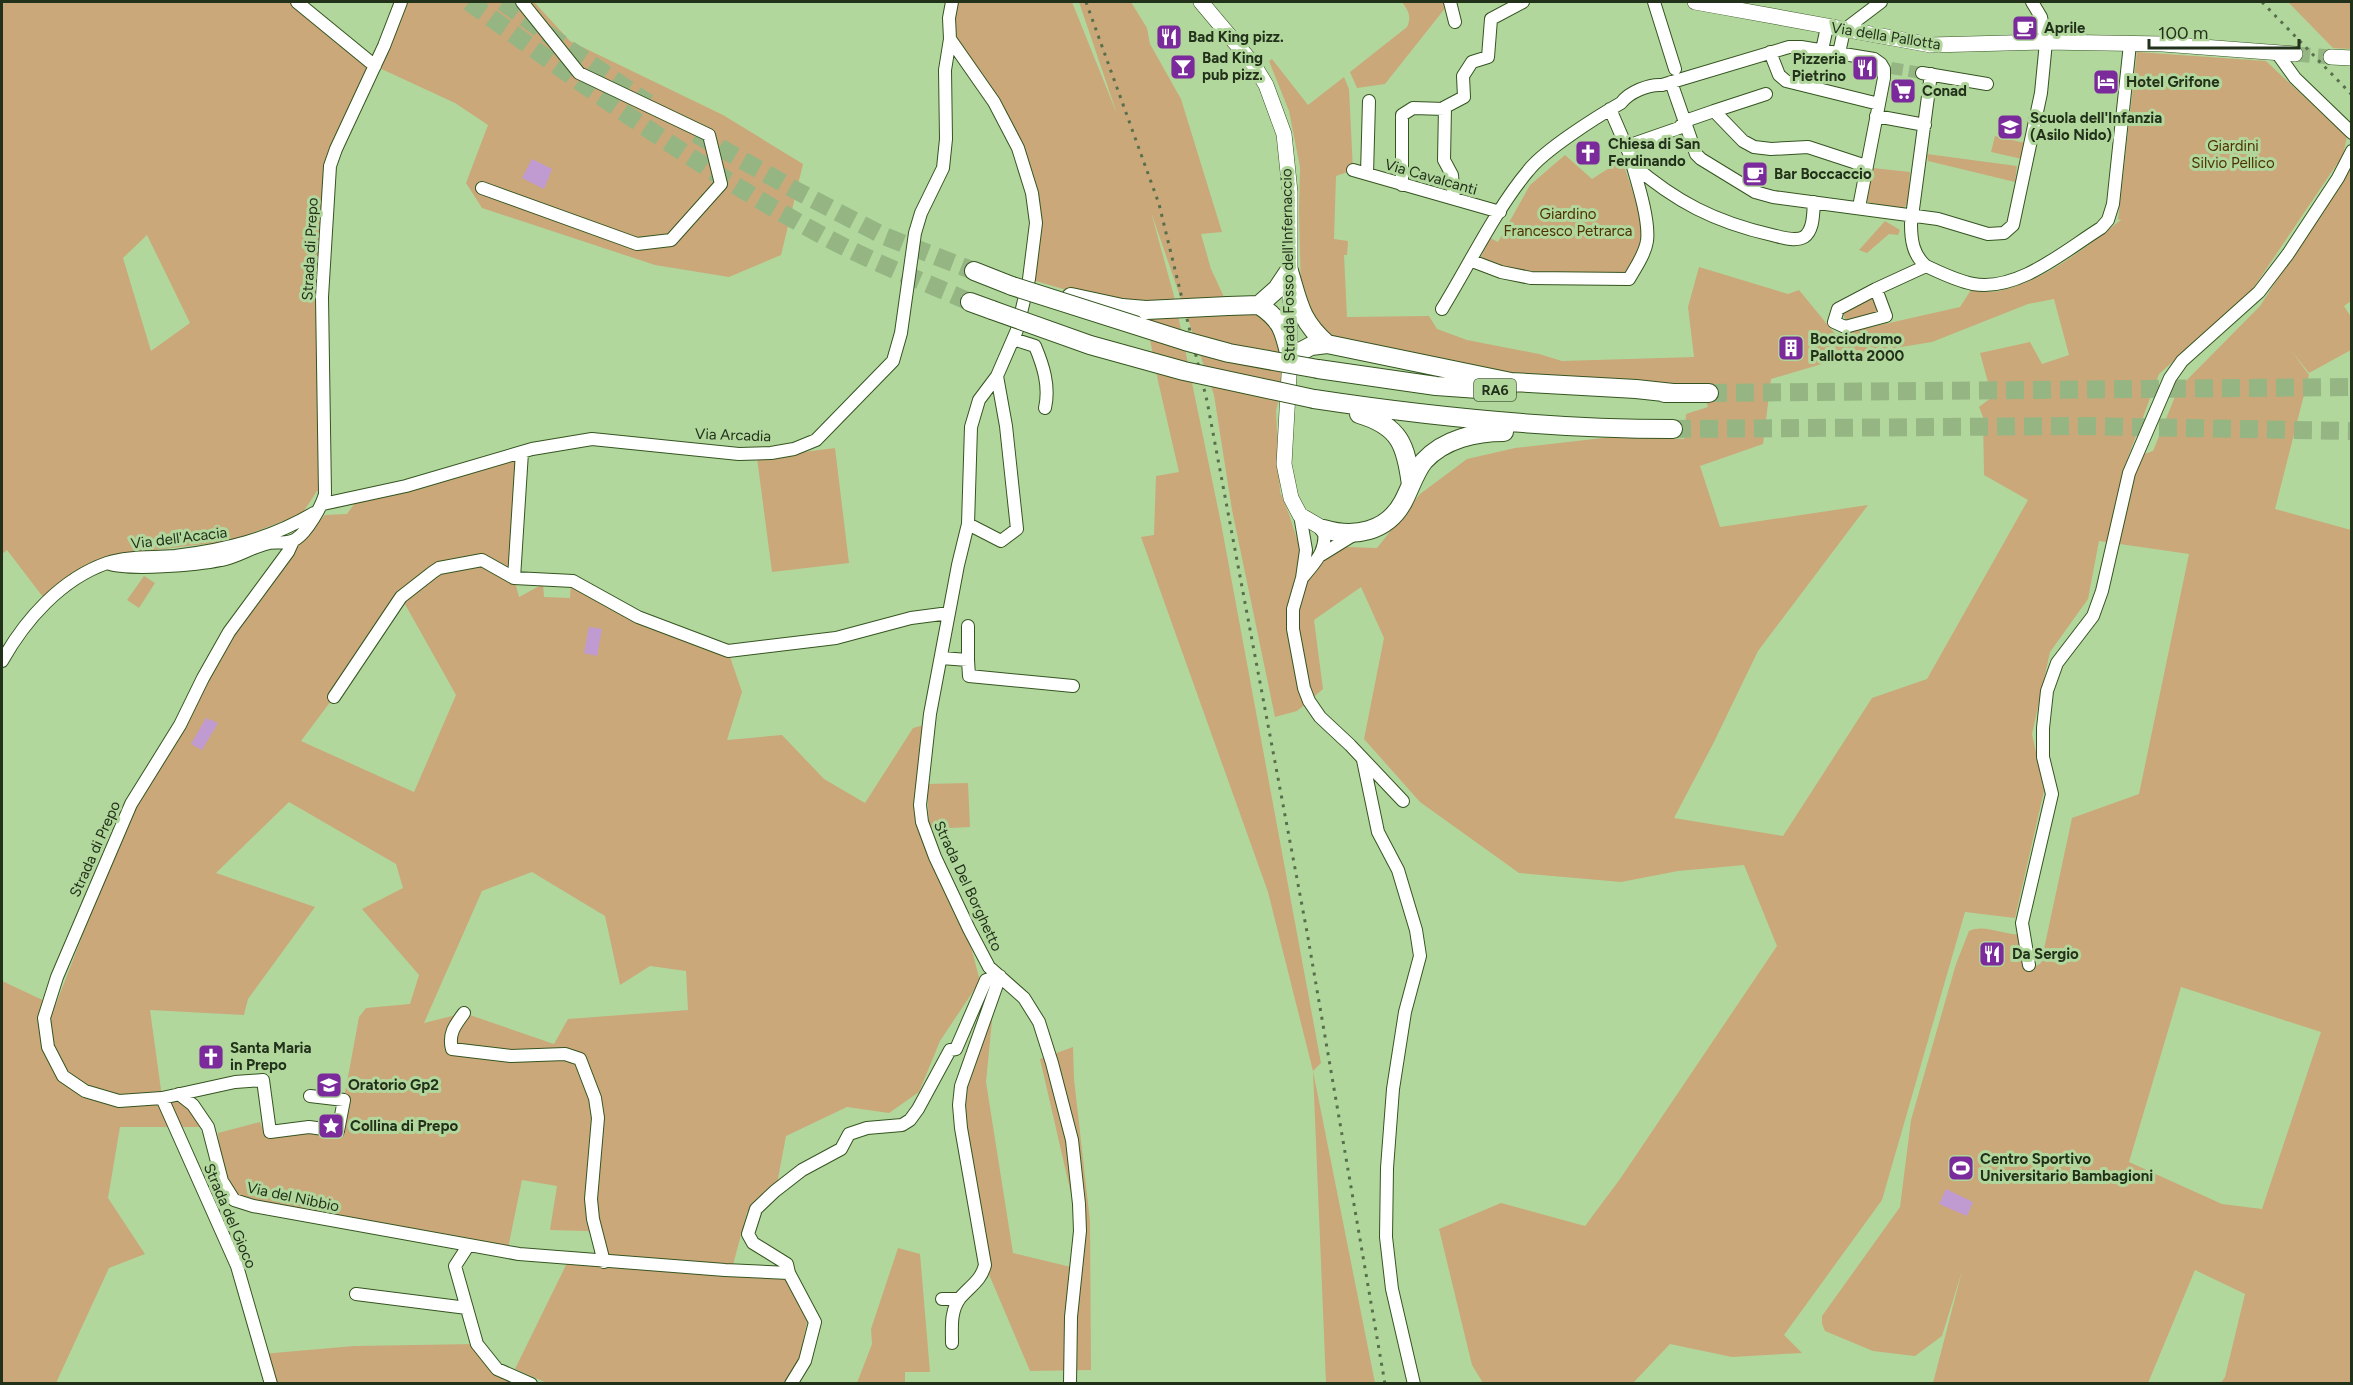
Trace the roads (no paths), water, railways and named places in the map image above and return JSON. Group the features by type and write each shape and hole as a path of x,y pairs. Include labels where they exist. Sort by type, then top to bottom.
{"highway":[{"name":"RA6","path":"974,271 1185,341 1229,353 1378,379 1476,390 1709,393"},
{"path":"1258,305 1277,289 1289,271"},
{"path":"1289,271 1305,321 1312,331 1328,344"},
{"path":"1005,283 1122,308 1146,310 1258,305 1269,311 1282,327 1290,357 1311,346 1328,344 1511,382 1673,393"},
{"name":"RA6","path":"970,302 1090,345 1313,403 1536,426 1673,429"},
{"path":"1313,403 1379,420 1392,430 1406,455 1411,485"},
{"path":"1323,529 1336,533 1355,534 1385,523 1395,514 1424,461 1454,440 1487,432 1572,435 1611,429"}],"main road":[{"name":"Strada Fosso dell'Infernaccio","path":"1201,2 1236,42 1266,85 1284,134 1290,192 1290,357 1284,464 1291,498 1300,515"},
{"path":"1212,2 1236,42"},
{"name":"Via della Pallotta","path":"1695,2 1757,7 1827,27 1932,45 2046,42 2163,44 2295,54"},
{"path":"2331,57 2352,58"},
{"path":"1300,515 1323,529"}],"street":[{"path":"297,2 375,66"},
{"name":"Strada di Prepo","path":"310,1096 344,1100 338,1131 309,1127 270,1132 263,1080 235,1082 162,1098 119,1101 85,1091 63,1076 48,1047 44,1018 57,976 131,804 180,725 202,678 229,632 288,552 293,541 300,536 320,507 325,494 322,297 330,166 375,66 400,2"},
{"path":"482,188 637,244 671,240 721,184 709,135 579,73 522,2"},
{"path":"950,39 949,18 952,2"},
{"path":"1450,2 1455,22"},
{"path":"1454,199 1452,175 1444,160 1445,106 1464,97 1463,76 1472,62 1488,57 1491,19 1523,2"},
{"path":"1654,2 1675,69"},
{"path":"1839,53 1844,30 1881,2"},
{"path":"1667,84 1684,121 1693,148 1701,159 1764,196 1938,219 1988,234 2004,233 2013,225 2041,93 2046,42 2041,17 2032,2"},
{"path":"1822,50 1827,27"},
{"name":"Strada Del Borghetto","path":"950,39 999,111 1018,148 1032,193 1036,224 1029,279 1017,330 997,376 979,400 971,427 968,524 941,658 920,805 922,822 935,857 989,967 1024,998 1039,1022 1072,1140 1080,1231 1071,1317 1070,1383"},
{"name":"Via Arcadia","path":"320,507 406,486 522,452 592,439 739,454 771,453 794,449 816,441 892,361 901,333 915,233 921,213 943,168 946,139 945,70 950,39"},
{"path":"1988,84 1927,74 1925,125 1911,215 1913,248 1919,260 1926,266 1974,285 2017,281 2101,228 2108,220 2113,204 2130,44"},
{"path":"1442,309 1528,169 1616,106 1657,91 1667,84 1770,52 1795,46 1874,59 1887,68 1859,207"},
{"path":"1770,52 1779,75 1786,81 1925,125"},
{"path":"2277,53 2295,78 2352,133"},
{"path":"1630,158 1633,144 1679,128 1684,121 1766,94"},
{"path":"1367,174 1369,100"},
{"path":"1472,261 1501,272 1531,278 1629,279 1643,254 1647,241 1647,226 1616,106"},
{"path":"1402,184 1402,116 1413,108 1445,109"},
{"path":"1714,111 1743,141 1755,147 1771,150 1808,147 1866,166"},
{"path":"2029,965 2022,923 2052,794 2043,757 2047,691 2056,663 2093,616 2102,591 2129,472 2170,378 2182,361 2259,292 2296,243 2338,178 2352,151"},
{"path":"1630,158 1668,192 1705,214 1736,227 1783,238 1798,239 1808,234 1815,202"},
{"name":"Via Cavalcanti","path":"1353,170 1500,212"},
{"path":"1876,289 1926,266"},
{"path":"1013,339 1035,346 1044,367 1047,399 1045,408"},
{"path":"968,524 1001,541 1017,529 1006,426 997,376"},
{"path":"514,578 522,452"},
{"name":"Via dell'Acacia","path":"2,661 13,640 30,618 62,588 107,563 233,548 281,529 320,507"},
{"name":"Strada Fosso dell'Infernaccio","path":"1300,515 1306,550 1302,578 1293,609 1293,629 1304,688 1320,717 1403,801"},
{"path":"281,529 293,541"},
{"path":"1306,550 1323,529"},
{"path":"1321,555 1324,545 1323,529"},
{"name":"Strada Fosso dell'Infernaccio","path":"1302,578 1321,555 1355,534"},
{"name":"Via dell'Acacia","path":"107,563 115,567 147,567 222,560 270,543 293,541"},
{"path":"334,697 401,597 439,568 482,560 514,578 573,581 638,617 728,651 836,638 911,618 949,613"},
{"path":"968,626 969,676 1073,686"},
{"path":"941,658 968,660"},
{"path":"1363,760 1378,832 1398,870 1416,930 1420,956 1406,1012 1393,1089 1387,1168 1386,1236 1392,1289 1414,1383"},
{"path":"791,1383 805,1361 814,1322 789,1273 787,1264 753,1243 748,1234 756,1209 802,1170 842,1149 849,1134 867,1128 902,1125 910,1120 950,1050 956,1049 987,980 1000,976"},
{"path":"952,1343 951,1318 959,1299 982,1276 985,1265 961,1128 959,1105 961,1086 1000,976"},
{"path":"464,1013 453,1029 450,1040 452,1049 511,1056 565,1054 580,1059 595,1098 598,1118 591,1200 593,1219 604,1262"},
{"name":"Via del Nibbio","path":"179,1094 194,1105 208,1126 222,1180 234,1200 253,1206 519,1254 604,1262 789,1273"},
{"name":"Strada del Gioco","path":"162,1098 237,1266 271,1383"},
{"path":"468,1246 455,1266 477,1344 497,1369 531,1383"},
{"path":"356,1294 467,1308"},
{"path":"942,1299 959,1299"}],"tunnel":[{"path":"469,2 644,127 735,185 846,248 970,302"},
{"path":"503,2 648,103"},
{"path":"2295,54 2331,57"},
{"path":"1891,68 1922,73"},
{"path":"696,134 797,191 884,236 974,271"},
{"path":"1709,393 2352,387"},
{"path":"1673,429 2079,426 2352,431"}],"railway":[{"path":"1086,2 1159,204 1207,401 1307,932 1385,1384"},
{"path":"2262,2 2352,95"}],"place":[{"name":"Aprile","path":"2025,28"},
{"name":"Bad King pizz.","path":"1169,37"},
{"name":"Bad King pub pizz.","path":"1183,67"},
{"name":"Pizzeria Pietrino","path":"1865,68"},
{"name":"Hotel Grifone","path":"2106,82"},
{"name":"Conad","path":"1903,91"},
{"name":"Scuola dell'Infanzia (Asilo Nido)","path":"2010,127"},
{"name":"Chiesa di San Ferdinando","path":"1588,153"},
{"name":"Bar Boccaccio","path":"1755,174"},
{"name":"Bocciodromo Pallotta 2000","path":"1791,348"},
{"name":"Da Sergio","path":"1992,954"},
{"name":"Santa Maria in Prepo","path":"211,1057"},
{"name":"Oratorio Gp2","path":"329,1085"},
{"name":"Collina di Prepo","path":"331,1126"},
{"name":"Centro Sportivo Universitario Bambagioni","path":"1961,1168"}],"park label":[{"name":"Giardini Silvio Pellico","path":"2233,154"},
{"name":"Giardino Francesco Petrarca","path":"1568,222"}]}
